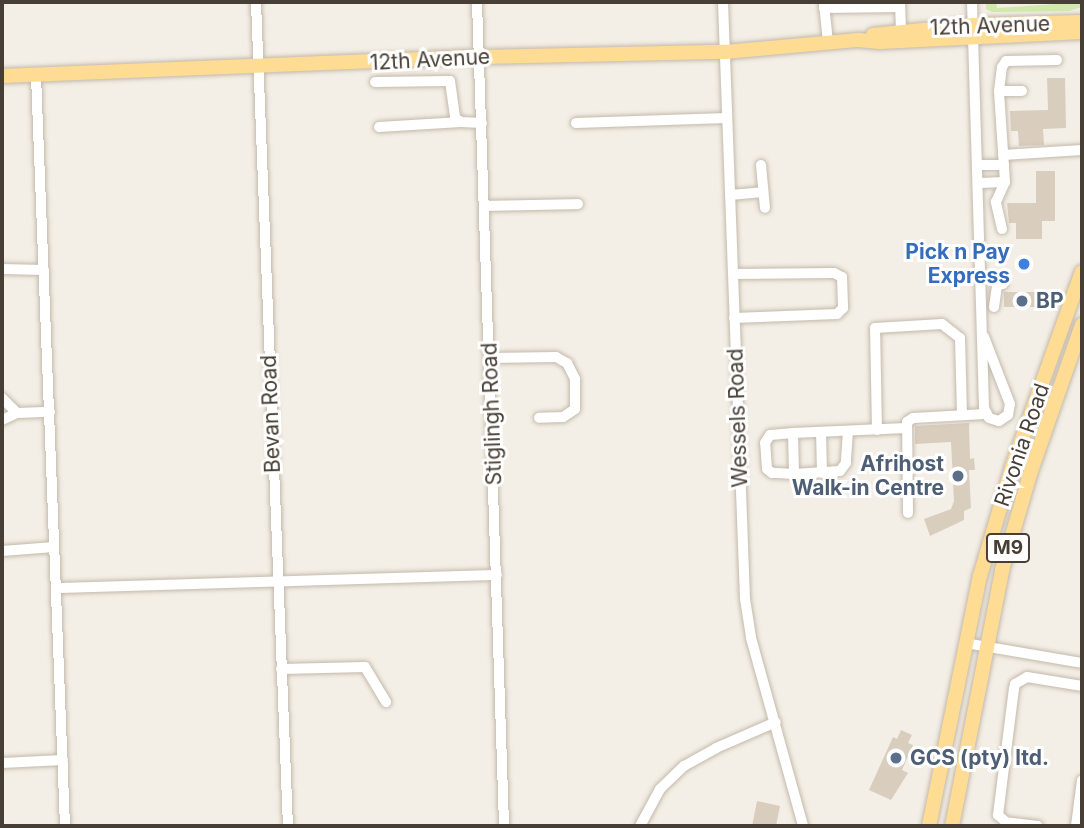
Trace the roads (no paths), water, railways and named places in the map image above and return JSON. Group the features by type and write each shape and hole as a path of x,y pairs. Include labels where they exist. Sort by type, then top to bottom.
{"main road":[{"name":"12th Avenue","path":"858,40 880,42 1080,24"},
{"name":"12th Avenue","path":"2,76 258,68 479,57 725,52 858,40 901,30 978,33"},
{"path":"978,33 1082,43"},
{"name":"Rivonia Road","path":"929,826 980,576 1012,467 1082,272"},
{"name":"Rivonia Road","path":"952,826 986,647 1012,535 1082,325"}],"street":[{"name":"Bevan Road","path":"256,2 288,826"},
{"name":"Stiglingh Road","path":"477,2 486,206 504,826"},
{"name":"Wessels Road","path":"723,2 745,599 751,638 803,826"},
{"path":"972,2 978,33 978,165 985,414"},
{"path":"828,43 824,5 900,5 901,30"},
{"path":"1002,229 996,202 1005,182 999,91 1002,66 1006,61 1057,60"},
{"path":"36,75 65,826"},
{"path":"375,82 450,81 455,118 461,122"},
{"path":"999,91 1022,91"},
{"path":"576,122 727,118"},
{"path":"379,127 482,123"},
{"path":"978,165 1082,150"},
{"path":"761,165 765,208"},
{"path":"979,183 1005,182"},
{"path":"730,195 762,192"},
{"path":"486,206 578,204"},
{"path":"2,270 44,270"},
{"path":"733,274 834,273 842,277 843,308 837,314 734,318"},
{"path":"994,307 997,285 1003,284"},
{"path":"877,430 875,328 942,324 960,338 962,415"},
{"path":"908,513 907,422 913,418 985,414 993,421 999,421 1011,410 984,337"},
{"path":"490,358 556,357 567,363 575,379 576,407 564,417 539,418"},
{"path":"2,398 17,413"},
{"path":"2,420 17,413 50,412"},
{"path":"848,431 846,465 840,471 794,474 769,471 765,443 770,435 906,428"},
{"path":"821,432 822,473"},
{"path":"793,433 794,474"},
{"path":"2,551 54,547"},
{"path":"55,588 497,575"},
{"path":"965,643 1082,663"},
{"path":"281,669 365,667 386,702"},
{"path":"1038,826 1006,822 998,815 1014,689 1016,684 1027,677 1082,686"},
{"path":"640,826 660,789 684,766 716,748 776,722"},
{"path":"2,762 63,760"},
{"path":"1076,826 1082,780"}],"place":[{"name":"Pick n Pay Express","path":"1024,264"},
{"name":"BP","path":"1022,301"},
{"name":"Afrihost Walk-in Centre","path":"958,476"},
{"name":"GCS (pty) ltd.","path":"896,758"}]}
